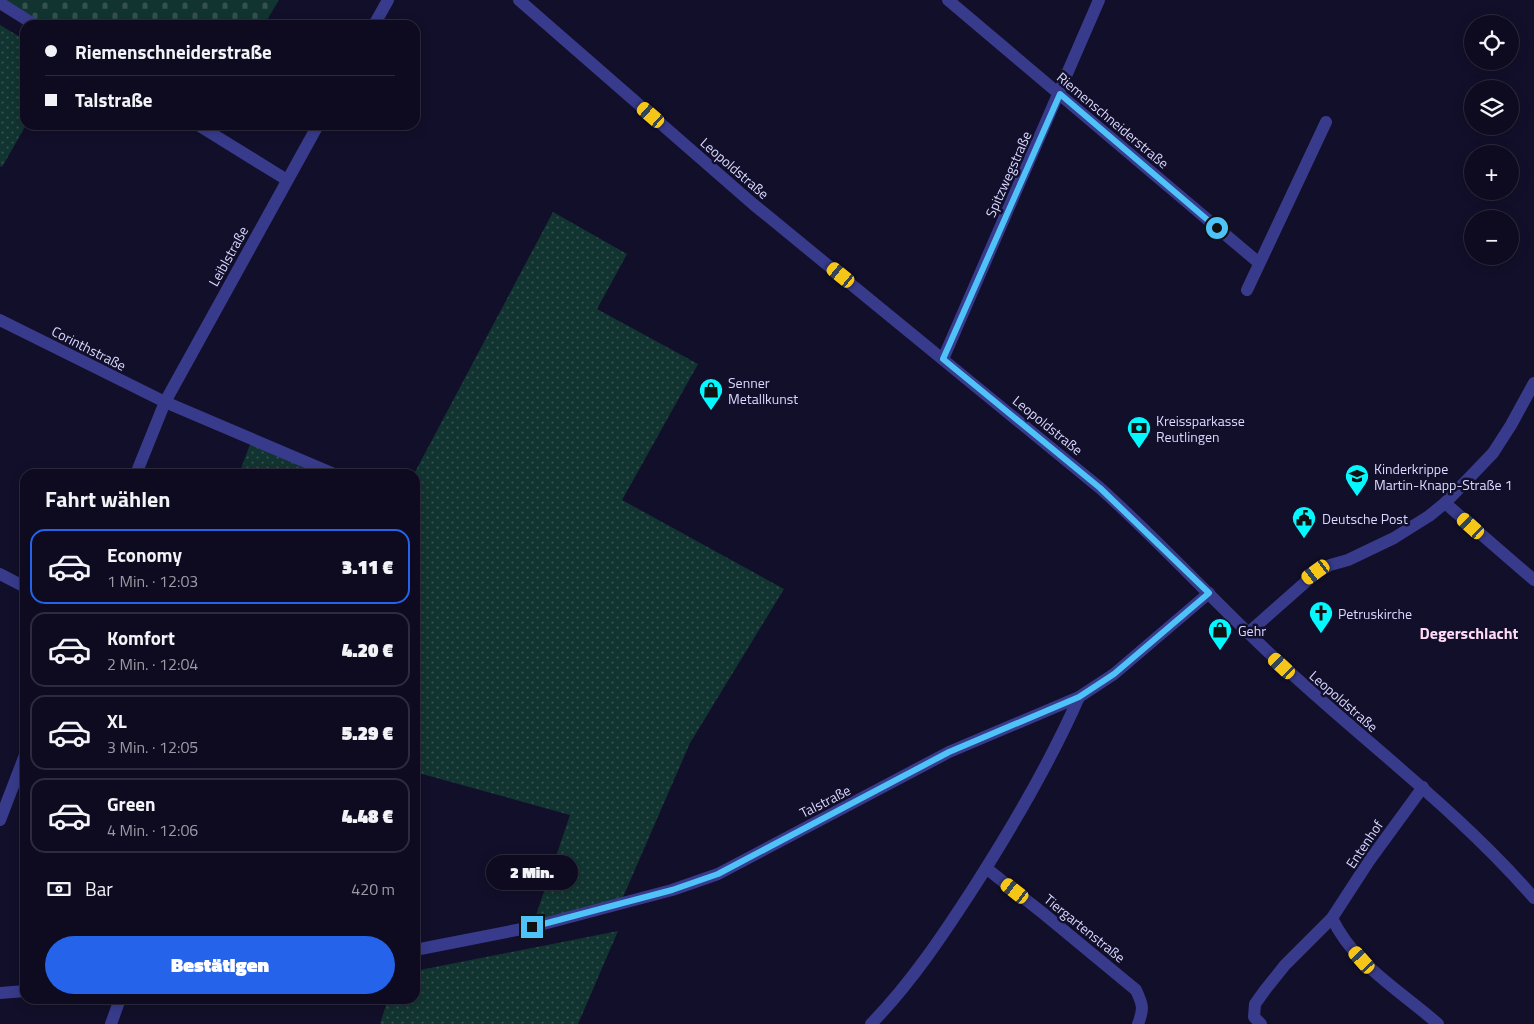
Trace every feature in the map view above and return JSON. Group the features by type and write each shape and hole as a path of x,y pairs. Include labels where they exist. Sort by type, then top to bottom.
{"street":[{"path":"377,20 388,0"},
{"name":"Leopoldstraße","path":"519,0 753,204 1100,488 1248,633 1331,710 1423,787 1495,856 1534,898"},
{"name":"Riemenschneiderstraße","path":"948,0 1259,263"},
{"name":"Spitzwegstraße","path":"943,359 1060,94 1099,0"},
{"path":"0,4 27,20"},
{"path":"1247,290 1326,122"},
{"path":"206,130 287,180"},
{"name":"Leiblstraße","path":"138,469 165,402 315,130"},
{"name":"Corinthstraße","path":"0,320 165,402"},
{"path":"1248,633 1316,572 1330,565 1348,560 1394,538 1429,516 1445,503 1493,453 1534,383"},
{"path":"165,402 322,469"},
{"path":"1445,503 1534,580"},
{"path":"0,574 20,584"},
{"name":"Talstraße","path":"420,949 532,927 672,890 718,874 949,752 1079,697 1114,674 1209,593"},
{"path":"871,1024 940,938 986,868 1042,775 1079,697"},
{"path":"0,820 20,768"},
{"name":"Entenhof","path":"1261,1024 1254,1017 1256,1004 1285,965 1332,918 1369,861 1423,787"},
{"name":"Tiergartenstraße","path":"986,868 1136,990 1143,1011 1138,1024"},
{"path":"1332,918 1346,942 1362,960 1438,1024"},
{"path":"0,993 20,991"},
{"path":"111,1024 118,1004"}],"green space":[{"path":"0,0 279,0 267,20 28,20"},
{"path":"0,25 20,37 20,130 23,130 2,167 0,166"},
{"path":"553,212 627,254 597,309 698,364 622,500 784,589 690,743 620,904 532,927 570,815 420,773 420,469 417,469"},
{"path":"252,439 322,469 241,469"},
{"path":"618,931 578,1024 380,1024 386,1004 420,1004 420,970"}],"place":[{"name":"Senner Metallkunst","path":"711,411"},
{"name":"Kreissparkasse Reutlingen","path":"1139,449"},
{"name":"Kinderkrippe Martin-Knapp-Straße 1","path":"1357,497"},
{"name":"Deutsche Post","path":"1304,539"},
{"name":"Petruskirche","path":"1321,634"},
{"name":"Gehr","path":"1220,651"}],"district":[{"name":"Degerschlacht","path":"1469,633"}],"route":[{"path":"532,927 672,890 718,874 886,787 949,752 1079,697 1114,674 1209,593 1100,488 943,359 1060,94 1217,228"}]}
